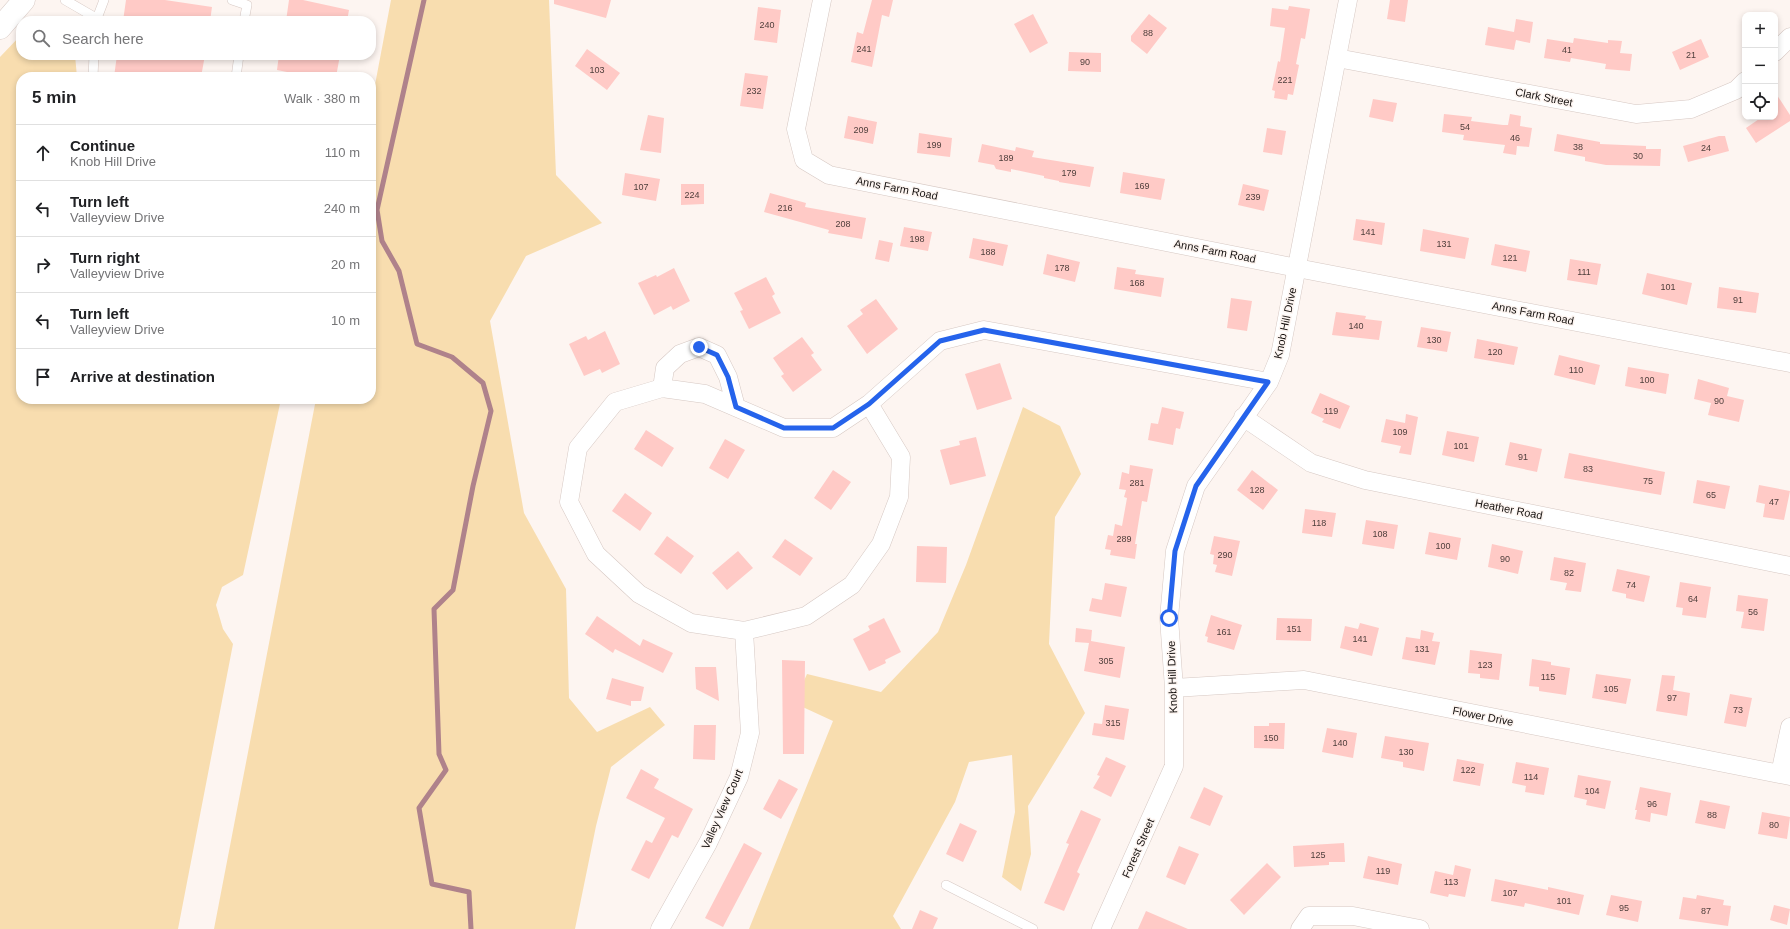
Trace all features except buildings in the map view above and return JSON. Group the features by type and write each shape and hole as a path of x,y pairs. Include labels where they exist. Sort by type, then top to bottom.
{"main road":[{"path":"0,28 24,0"}],"street":[{"name":"Anns Farm Road","path":"822,0 796,129 804,160 829,175 1297,268 1790,363"},
{"name":"Knob Hill Drive","path":"1174,766 1174,688 1169,618 1175,551 1196,486 1268,382 1280,355 1348,0"},
{"path":"1778,49 1790,37"},
{"name":"Clark Street","path":"1337,58 1636,114 1691,109 1736,90 1742,84"},
{"path":"869,404 901,457 899,497 881,544 852,584 806,616 744,631 691,623 639,594 596,554 569,502 578,448 615,402 662,388 705,394 784,428 833,428 869,404 940,341 984,330 1268,382"},
{"path":"662,388 665,368 680,354 699,347 717,355 728,377 736,407"},
{"name":"Heather Road","path":"1243,417 1311,463 1365,480 1790,566"},
{"name":"Valley View Court","path":"660,929 708,843 739,777 750,733 744,631"},
{"name":"Flower Drive","path":"1174,688 1304,680 1785,775"},
{"path":"1785,775 1790,727"},
{"name":"Forest Street","path":"1101,929 1174,766"},
{"path":"1305,923 1353,916 1420,929"}],"lane":[{"path":"65,0 90,16"},
{"path":"98,16 104,0"},
{"path":"232,0 247,5 245,16"},
{"path":"93,72 94,60"},
{"path":"237,72 239,60"},
{"path":"946,885 1033,929"}],"shaded area":[{"path":"391,0 549,0 556,175 602,223 526,256 490,321 524,513 566,589 569,698 597,732 650,707 665,725 611,767 596,826 575,929 214,929 315,404 376,404 376,80"},
{"path":"16,40 16,60 75,60 77,72 16,72 16,404 280,404 243,575 222,587 216,605 223,629 233,644 178,929 0,929 0,57"},
{"path":"1023,407 1060,426 1081,474 1055,517 1049,644 1085,713 1028,806 1031,854 1021,891 1002,877 1015,812 1012,755 969,762 955,802 893,916 901,929 749,929 833,721 794,703 807,674 881,692 938,632 966,565"}],"waterway":[{"path":"424,0 377,210 382,241 399,271 417,344 452,357 483,383 491,411 473,486 453,590 434,609 439,754 446,770 419,808 432,884 469,892 471,929"}],"route":[{"path":"699,347 717,355 728,377 736,407 784,428 833,428 869,404 940,341 984,330 1268,382 1196,486 1175,551 1169,618"}]}
